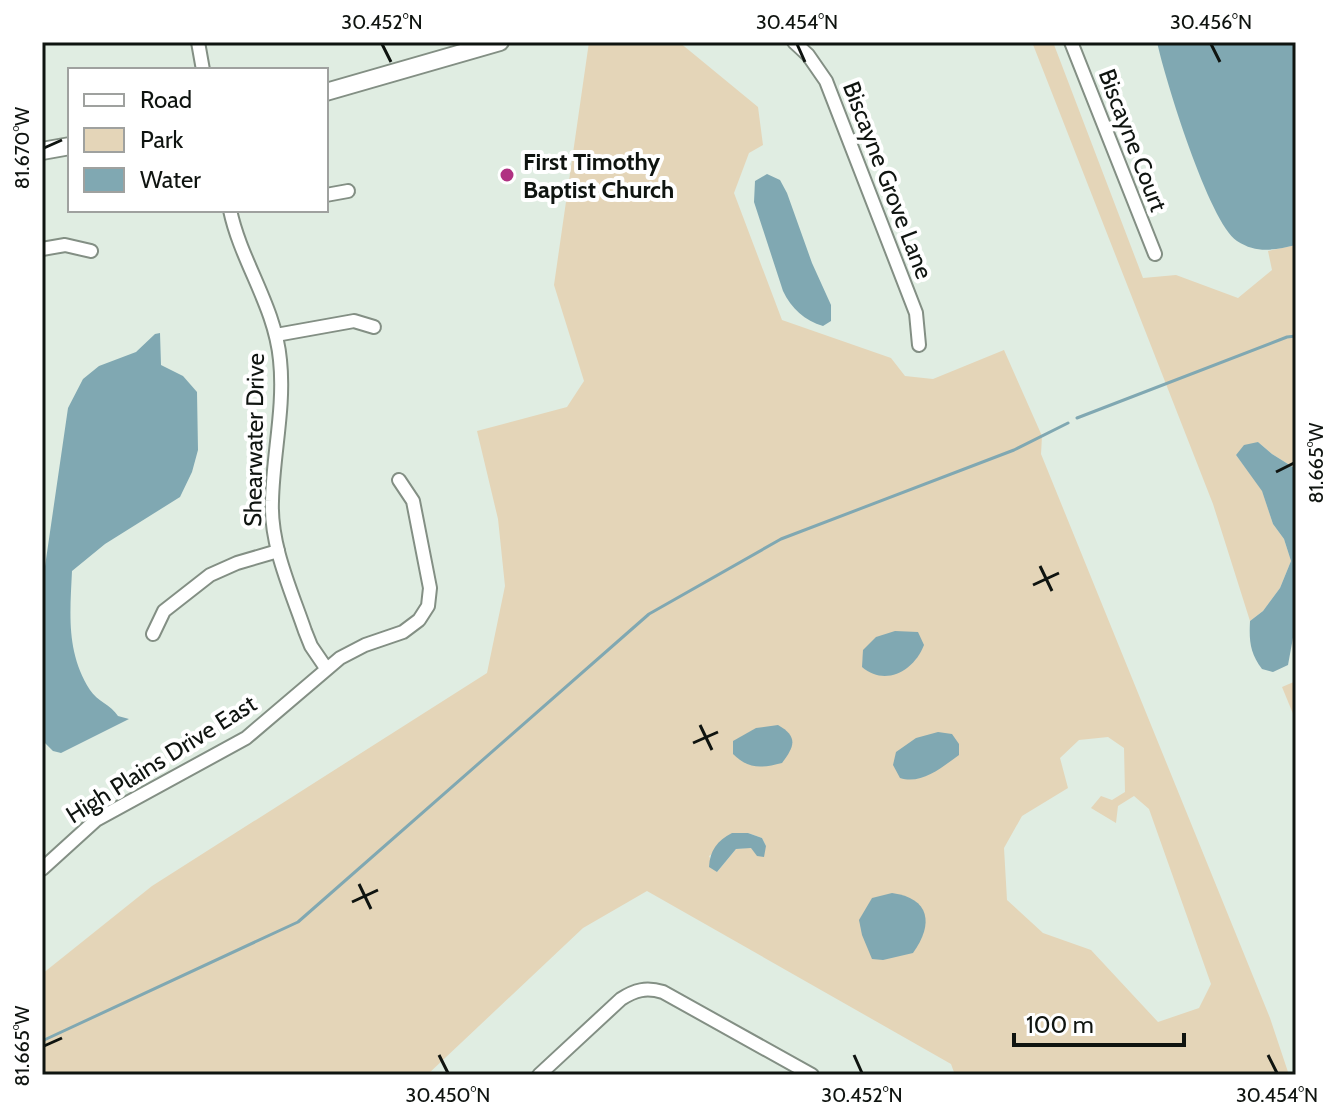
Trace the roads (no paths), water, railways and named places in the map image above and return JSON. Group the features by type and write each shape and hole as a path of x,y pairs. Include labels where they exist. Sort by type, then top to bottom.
{"street":[{"path":"198,42 203,68"},
{"path":"328,91 500,42"},
{"name":"Biscayne Grove Lane","path":"794,42 818,67 826,81 916,313 919,345"},
{"name":"Biscayne Court","path":"1071,42 1155,254"},
{"path":"42,151 68,146"},
{"path":"328,195 348,191"},
{"name":"Shearwater Drive","path":"230,212 235,233 262,292 276,335 281,384 271,503 278,551 305,631 326,668"},
{"path":"42,249 65,245 91,251"},
{"path":"276,335 354,321 374,327"},
{"name":"High Plains Drive East","path":"44,863 96,820 246,738 326,668 352,651 403,632 424,614 430,588 422,544 413,501 399,480"},
{"path":"153,634 164,611 210,575 278,551"},
{"path":"539,1075 621,999 643,989 663,992 812,1075"}],"water":[{"path":"1157,42 1296,42 1296,245 1273,249 1252,248 1237,241 1226,229 1201,179"},
{"path":"767,174 780,180 787,193 831,305 831,321 823,326 799,313 783,291 754,202 755,181"},
{"path":"160,333 161,365 183,376 197,392 198,450 180,497 105,544 72,571 71,632 82,676 96,697 118,716 129,719 61,753 53,751 42,740 42,587 68,408 83,379 99,366 136,352"},
{"path":"1258,442 1296,469 1296,621 1288,665 1273,672 1262,669 1255,658 1250,641 1250,621 1263,611 1280,588 1291,561 1284,539 1273,524 1262,491 1236,455 1244,445"},
{"path":"895,631 918,632 924,645 913,662 906,669 889,676 871,673 862,667 863,650 876,637"},
{"path":"778,725 792,738 789,752 782,763 756,766 745,763 733,754 733,741 756,728"},
{"path":"938,732 952,734 959,744 959,755 924,777 900,778 893,765 896,752 916,738"},
{"path":"732,833 748,833 762,838 766,846 764,857 757,856 751,848 736,849 717,872 709,867 711,856 718,843"},
{"path":"892,893 914,900 921,907 925,914 924,932 913,953 883,960 872,959 859,920 872,898"}],"waterway":[{"path":"1077,418 1296,336"},
{"path":"42,1041 298,922 649,614 781,539 1014,450 1068,423"}],"place":[{"name":"First Timothy Baptist Church","path":"507,175"}]}
